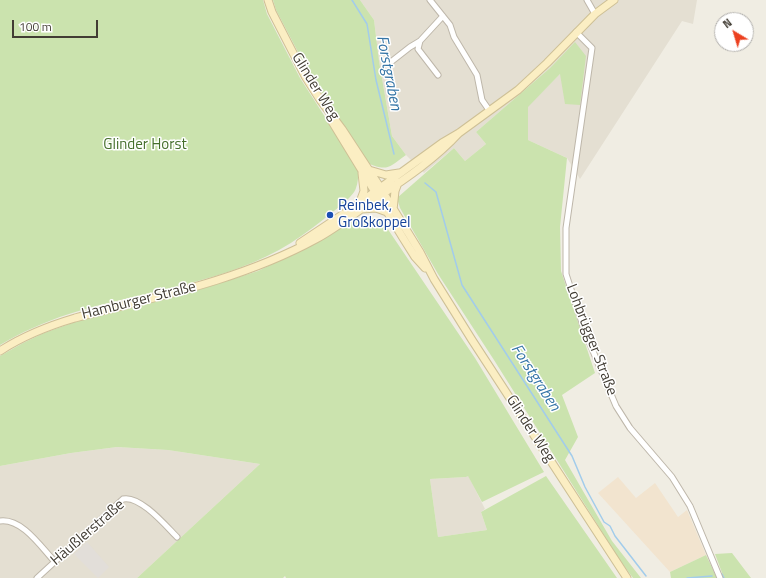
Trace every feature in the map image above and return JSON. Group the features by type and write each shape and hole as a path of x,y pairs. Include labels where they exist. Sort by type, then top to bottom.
{"main road":[{"name":"Glinder Weg","path":"268,0 272,12 305,76 321,101 338,133 365,170 415,256 434,279 627,578"},
{"name":"Hamburger Straße","path":"379,193 398,183 446,147 459,134 531,78 595,14 614,0"},
{"name":"Hamburger Straße","path":"0,351 20,339 55,324 222,279 280,256 316,239 379,193 404,171 442,143 459,134"},
{"path":"398,183 390,211 361,206 364,191 365,170 386,175 404,171"}],"street":[{"path":"430,0 450,25 454,38 477,75 482,100 489,110"},
{"path":"587,0 595,14"},
{"path":"388,65 420,41 443,16"},
{"name":"Lohbrügger Straße","path":"576,32 592,48 566,228 566,274 586,332 616,406 630,428 672,476 690,506 720,578"},
{"path":"420,41 418,49 438,75"},
{"name":"Häußlerstraße","path":"37,578 119,502 128,498 150,510 177,537"},
{"path":"0,520 11,521 24,529 55,562"}],"shaded area":[{"path":"360,0 697,0 693,24 682,21 580,179 567,158 528,140 528,106 560,74 575,43 550,68 476,132 486,144 465,161 454,148 424,173 406,155 392,136 379,61 374,20"},
{"path":"117,447 168,450 260,464 137,578 0,578 0,466 71,453"},
{"path":"468,475 485,509 481,512 487,530 438,537 430,479 466,477"},
{"path":"618,477 636,498 655,483 678,517 687,510 706,555 670,572 598,493"},
{"path":"87,542 109,567 98,578 74,554"}],"green space":[{"name":"Glinder Horst","path":"0,0 263,0 267,14 300,78 359,170 354,192 342,205 291,243 254,262 202,280 95,306 69,314 33,328 0,345"},
{"path":"273,0 360,0 374,20 379,61 392,136 406,155 396,163 384,168 367,163 309,73 276,10"},
{"path":"575,42 586,56 580,105 565,104 560,74 528,107 528,140 567,158 560,227 561,271 595,373 562,395 578,437 565,460 612,541 641,578 633,578 621,562 438,274 400,208 397,198 454,148 465,161 486,144 476,132 550,68"},
{"path":"366,217 378,220 387,228 475,358 544,472 482,502 468,476 430,479 438,537 487,530 481,512 546,476 617,578 286,578 285,576 283,578 137,578 260,464 168,450 117,447 71,453 0,466 0,356 44,333 75,322 195,291 258,271 315,243 351,222"},
{"path":"732,553 751,578 724,578 715,554"},
{"path":"706,555 717,578 671,578 670,572"}],"waterway":[{"name":"Forstgraben","path":"352,0 367,24 376,80 394,154"},
{"name":"Forstgraben","path":"425,183 436,192 462,285 572,456 585,487 604,522 610,526 615,536 646,576"},
{"name":"Forstgraben","path":"722,574 724,578"},
{"name":"Forstgraben","path":"687,578 712,576"}],"place":[{"name":"Reinbek, Großkoppel","path":"330,215"}]}
